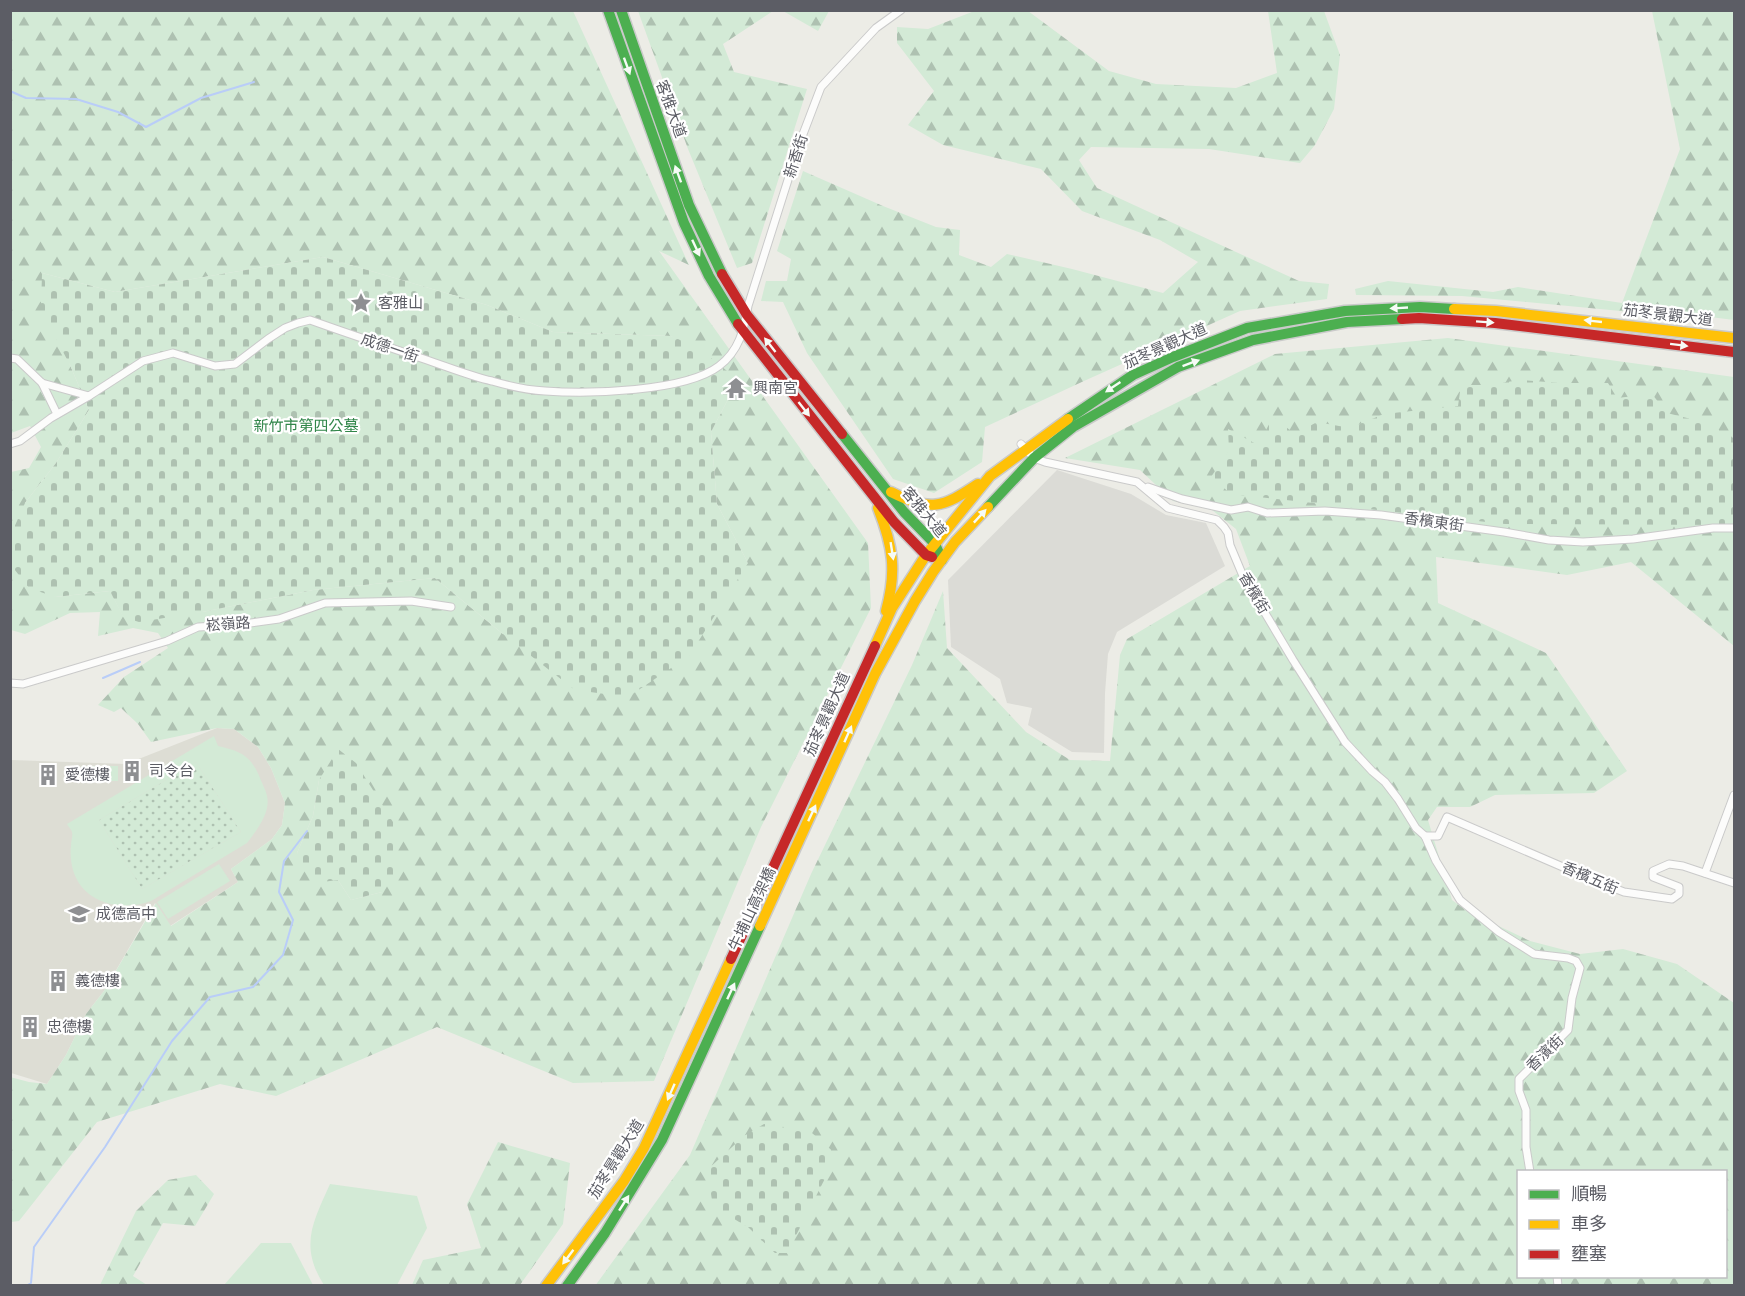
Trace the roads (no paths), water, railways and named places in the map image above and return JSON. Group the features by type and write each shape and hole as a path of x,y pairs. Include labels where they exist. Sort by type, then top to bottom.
{"street":[{"name":"客雅大道","path":"608,10 684,223 709,276 743,332 894,522 926,555 942,560"},
{"name":"客雅大道","path":"621,10 689,205 719,270 747,315 885,489 934,544 942,560"},
{"name":"新香街","path":"743,332 800,142 821,87 870,34 900,10"},
{"name":"茄苳景觀大道","path":"813,783 892,608 934,544 990,476 1133,375 1247,328 1345,310 1420,307 1496,311 1734,338"},
{"name":"茄苳景觀大道","path":"824,787 875,675 915,601 955,542 1027,450 1073,428 1178,367 1253,340 1347,322 1419,318 1495,323 1734,352"},
{"name":"成德一街","path":"10,444 20,441 57,414 143,361 174,353 215,366 235,364 277,333 310,320 490,381 544,391 590,392 634,389 671,385 699,377 718,367 730,355 739,343 743,332"},
{"path":"10,358 17,359 42,383 57,414"},
{"path":"42,383 89,396"},
{"name":"香檳街","path":"1027,450 1045,462 1137,482 1168,508 1217,520 1228,533 1243,576 1293,660 1346,742 1385,782 1416,828 1425,836"},
{"path":"885,489 912,503 928,506 944,504 956,499 990,476"},
{"name":"香檳東街","path":"1137,482 1158,492 1231,510 1248,507 1267,513 1325,511 1381,515 1549,540 1583,542 1633,539 1713,528 1734,528"},
{"path":"873,496 891,542 894,557 890,598 877,638"},
{"name":"崧嶺路","path":"10,683 23,684 167,641 198,627 237,625 279,619 325,603 411,601 451,607"},
{"name":"牛埔山高架橋","path":"694,1039 813,783"},
{"name":"牛埔山高架橋","path":"707,1044 824,787"},
{"path":"1734,795 1705,873 1734,883"},
{"name":"香檳五街","path":"1425,836 1438,836 1447,817 1624,892 1672,899 1680,894 1679,887 1653,877 1653,871 1669,864 1705,873"},
{"name":"香濱街","path":"1425,836 1436,861 1460,900 1499,932 1534,954 1568,958 1576,961 1580,968 1572,999 1568,1030 1520,1079 1519,1091 1526,1110 1526,1147 1530,1170"},
{"name":"茄苳景觀大道","path":"546,1286 624,1181 644,1148 694,1039"},
{"name":"茄苳景觀大道","path":"567,1286 622,1206 663,1140 707,1044"}],"waterway":[{"path":"10,91 26,98 76,99 118,112 146,127 201,98 254,82"},
{"path":"103,678 140,662"},
{"path":"26,1286 31,1283 34,1247 105,1147 172,1041 210,997 253,987 283,955 293,920 279,892 284,861 307,831"}],"place":[{"name":"客雅山","path":"361,303"},
{"name":"興南宮","path":"736,388"},
{"name":"司令台","path":"132,771"},
{"name":"愛德樓","path":"48,775"},
{"name":"成德高中","path":"79,914"},
{"name":"義德樓","path":"58,981"},
{"name":"忠德樓","path":"30,1027"}],"park label":[{"name":"新竹市第四公墓","path":"306,426"}]}
